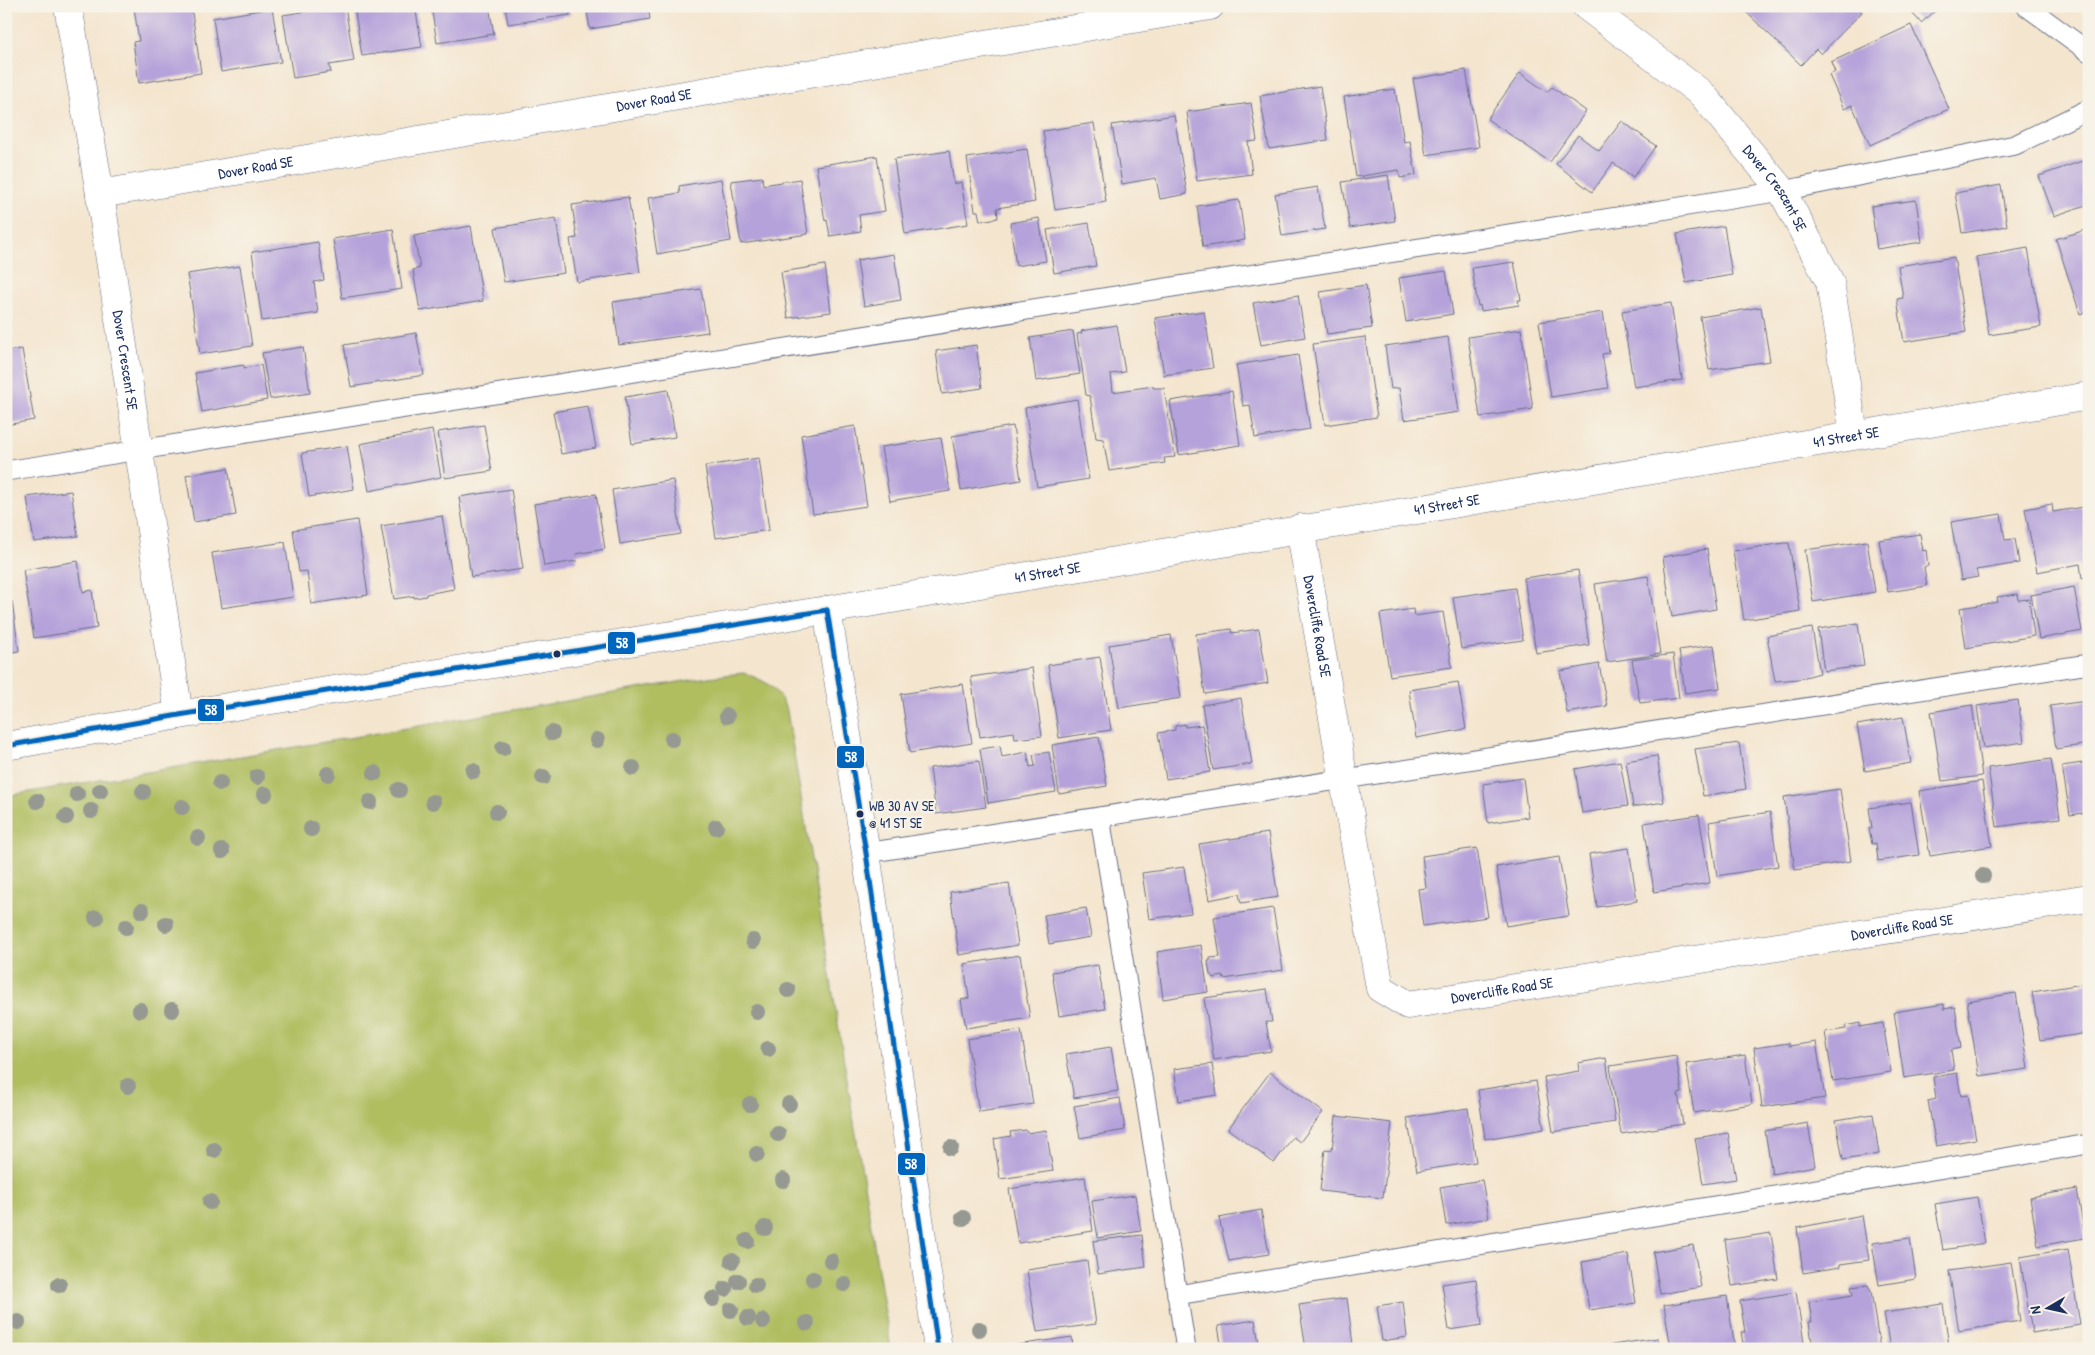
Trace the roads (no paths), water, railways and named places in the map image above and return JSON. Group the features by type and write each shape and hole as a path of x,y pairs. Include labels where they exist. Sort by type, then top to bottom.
{"street":[{"name":"Dover Crescent SE","path":"68,6 100,194 179,715"},
{"name":"Dover Road SE","path":"100,194 1210,6"},
{"name":"Dover Crescent SE","path":"1586,6 1702,94 1782,191 1830,282 1854,435"},
{"name":"41 Street SE","path":"6,746 179,715 827,610 1300,528 2089,396"},
{"name":"Dovercliffe Road SE","path":"1300,528 1380,988 1408,1005 2089,898"},
{"path":"827,610 866,853 938,1349"}],"lane":[{"path":"2026,6 2089,52"},
{"path":"6,471 1782,191 2015,145 2089,110"},
{"path":"866,853 2089,664"},
{"path":"1100,817 1186,1349"},
{"path":"1177,1295 2089,1144"}],"place":[{"name":"WB 30 AV SE @ 41 ST SE","path":"860,814"}]}
